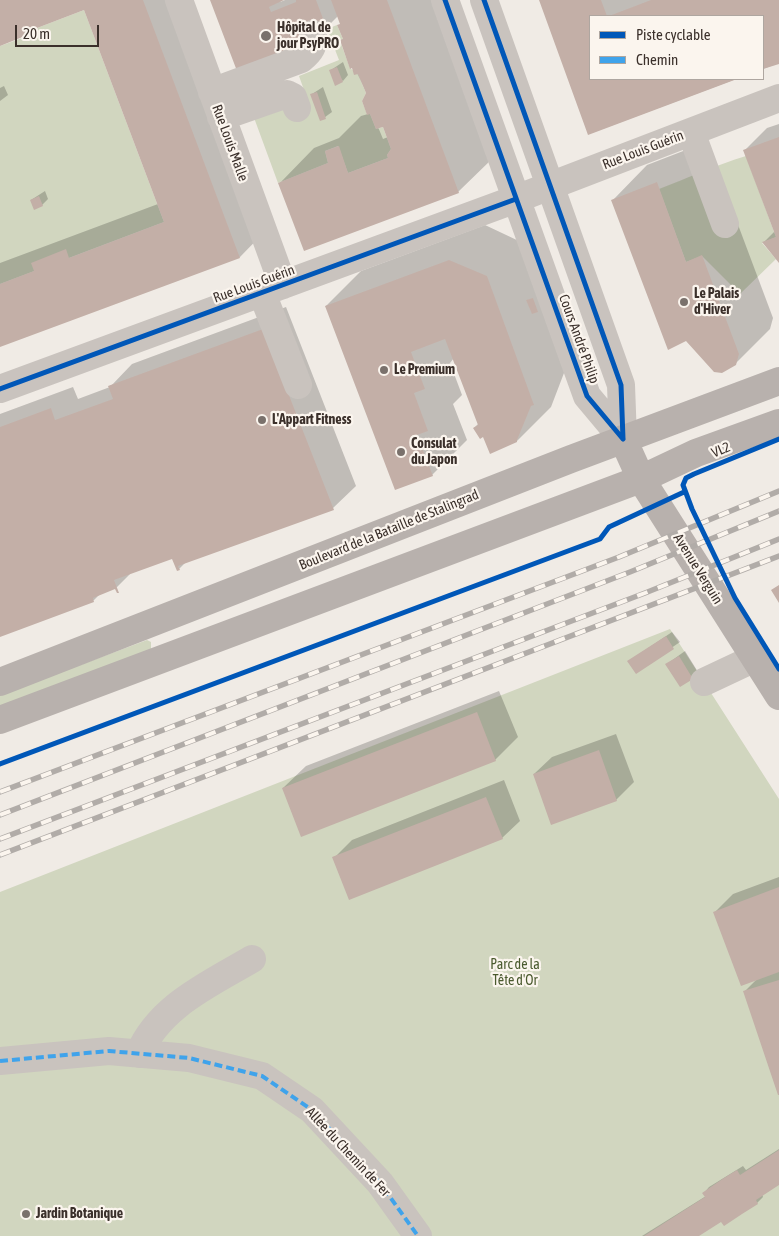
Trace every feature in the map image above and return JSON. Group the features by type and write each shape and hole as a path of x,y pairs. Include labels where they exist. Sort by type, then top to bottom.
{"main road":[{"name":"Boulevard de la Bataille de Stalingrad","path":"0,682 779,380"},
{"path":"0,720 641,479 696,453 779,423"},
{"name":"Avenue Verguin","path":"623,439 641,479 779,696"}],"street":[{"name":"Rue Louis Malle","path":"178,0 216,104 303,383"},
{"name":"Cours André Philip","path":"445,0 587,396 623,439"},
{"name":"Cours André Philip","path":"484,0 621,385 623,439"},
{"path":"216,104 301,59 310,52 314,43 313,34"},
{"path":"216,104 287,94 293,97 298,108"},
{"name":"Rue Louis Guérin","path":"0,389 516,199 779,98"},
{"path":"691,132 725,224"},
{"path":"704,682 755,658"},
{"path":"139,1054 147,1036 181,1001 252,959"},
{"name":"Allée du Chemin de Fer","path":"0,1061 109,1051 189,1058 262,1076 312,1110 380,1183 418,1236"}],"green space":[{"path":"84,10 164,222 0,284 0,46 25,37 24,33"},
{"path":"337,25 343,39 340,41 350,68 358,74 366,93 362,101 367,114 370,114 376,129 383,127 391,149 387,155 388,158 348,173 338,146 325,151 328,163 278,183 253,115 281,105 285,113 309,104 299,76 339,60 327,29"},
{"path":"746,156 776,237 762,243 776,259 740,294 702,256 686,262 659,189"},
{"name":"Parc de la Tête d'Or","path":"670,629 779,799 779,1236 0,1236 0,892"},
{"path":"147,640 151,642 151,651 0,707 0,695"}],"building":[{"path":"0,0 143,0 240,258 0,347 0,284 34,271 31,263 66,249 69,258 164,222 84,10 24,33 25,36 0,46"},
{"name":"Hôpital de jour PsyPRO","path":"210,0 284,0 269,7 271,12 296,2 296,0 316,0 327,29 301,39 296,49 237,71"},
{"path":"331,0 387,0 459,193 304,251 278,183 328,163 325,151 339,146 348,173 388,158 387,155 391,149 383,127 376,129 370,114 367,115 362,101 366,93 358,74 354,75 352,68 350,69 340,40 343,39 337,25 340,24"},
{"path":"539,0 601,0 607,15 589,15 589,80 734,80 588,135"},
{"path":"651,0 779,0 779,64 764,69 764,15 612,15"},
{"path":"337,67 343,82 335,86 329,70"},
{"path":"317,92 326,119 320,121 310,94"},
{"path":"779,137 779,263 762,242 776,237 743,150"},
{"name":"Le Palais d'Hiver","path":"657,182 686,262 702,255 739,354 736,365 722,373 714,372 686,341 668,350 611,200"},
{"path":"39,196 43,206 34,210 30,200"},
{"name":"Le Premium","path":"449,260 487,276 534,405 531,406 517,442 490,454 483,437 480,439 473,428 478,425 445,339 411,352 425,389 414,393 428,431 417,435 433,476 395,490 325,306"},
{"path":"533,298 538,312 532,314 526,300"},
{"path":"263,329 334,510 178,566 180,570 177,571 172,559 114,580 119,593 115,589 93,598 94,602 0,637 0,427 51,408 55,420 113,399 108,386"},
{"path":"779,585 779,603 771,590"},
{"path":"666,636 674,649 636,674 627,661"},
{"path":"679,656 693,679 680,687 665,664"},
{"path":"477,712 496,761 301,837 282,788"},
{"path":"599,750 617,801 551,825 533,774"},
{"path":"486,797 503,839 349,900 332,857"},
{"path":"779,887 779,972 741,986 713,912"},
{"path":"779,980 779,1095 778,1095 743,991"},
{"path":"779,1150 779,1185 756,1200 758,1204 724,1226 721,1222 699,1236 644,1236 705,1197 702,1193 724,1178 737,1170 740,1175"}],"railway":[{"path":"0,792 619,557 779,491"},
{"path":"0,815 630,572 779,511"},
{"path":"0,839 645,593 779,539"},
{"path":"0,855 779,556"}],"marked path":[{"path":"0,1061 109,1051 189,1058 262,1076 312,1110 380,1183 418,1236"}],"cycle path":[{"path":"445,0 587,396 623,439"},
{"path":"484,0 621,385 623,439"},
{"path":"0,389 516,199"},
{"name":"VL2","path":"779,439 694,474 686,478 683,485 692,509 735,598 779,669"},
{"path":"0,764 600,539 609,527 684,492"}],"place":[{"name":"Hôpital de jour PsyPRO","path":"266,36"},
{"name":"Le Palais d'Hiver","path":"684,302"},
{"name":"Le Premium","path":"384,370"},
{"name":"L'Appart Fitness","path":"262,420"},
{"name":"Consulat du Japon","path":"401,452"},
{"name":"Jardin Botanique","path":"26,1214"}]}
